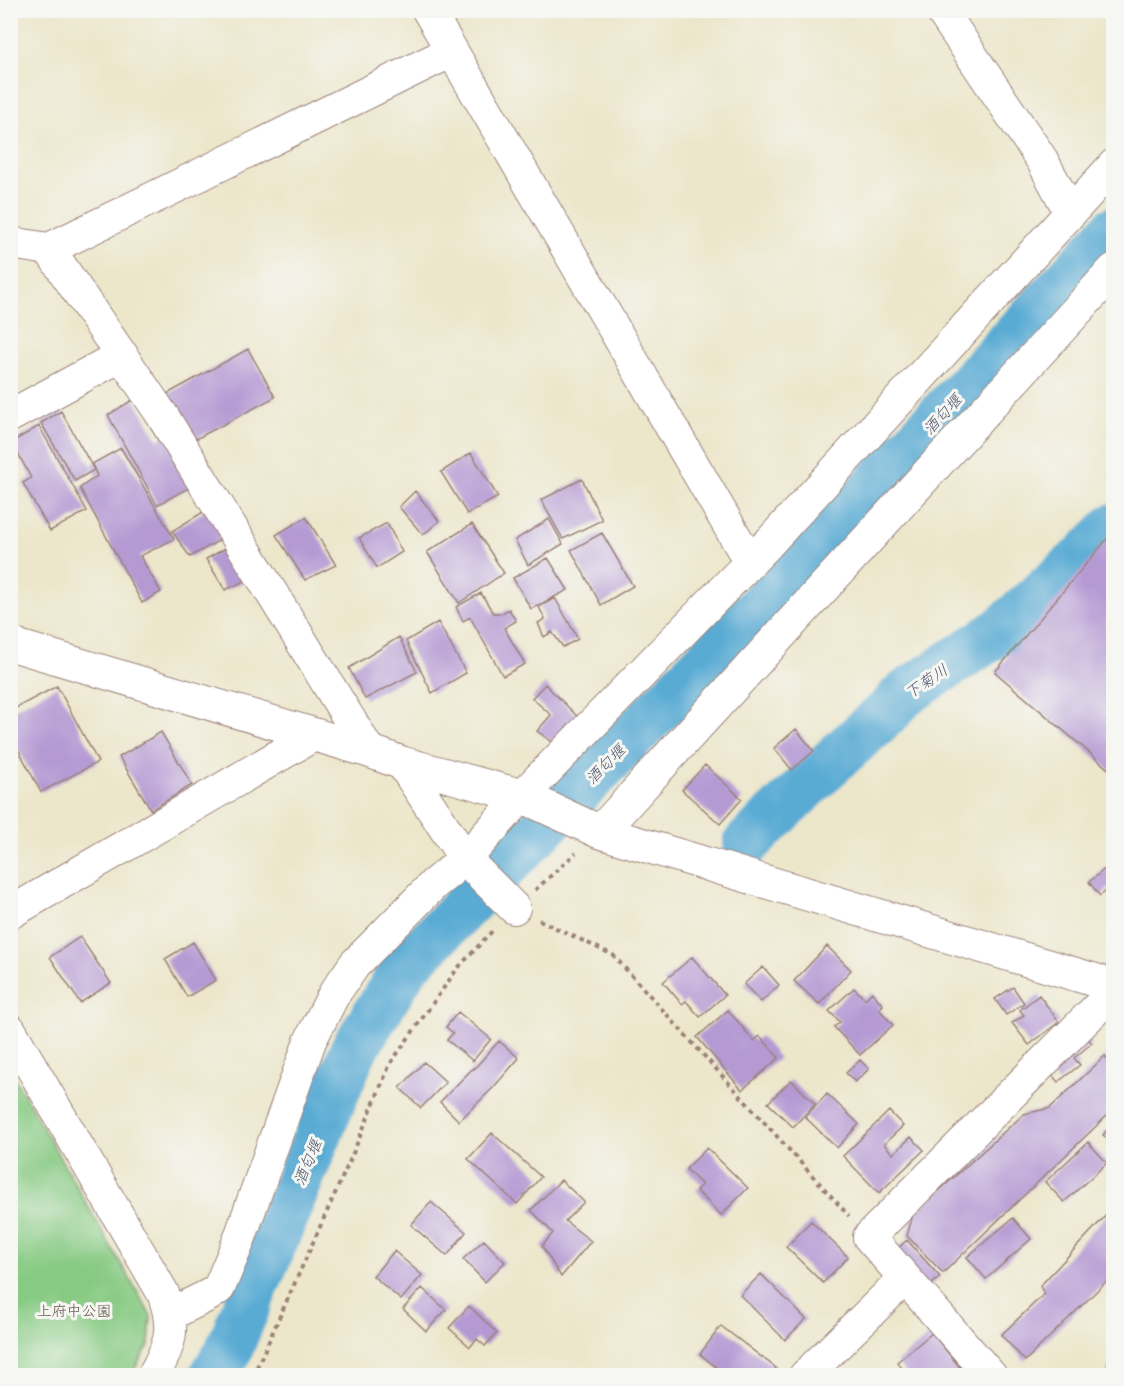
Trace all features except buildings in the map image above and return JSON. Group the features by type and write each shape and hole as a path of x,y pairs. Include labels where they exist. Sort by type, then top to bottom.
{"street":[{"path":"428,10 750,562"},
{"path":"941,10 1042,160 1070,212"},
{"path":"10,243 49,249 452,51"},
{"path":"171,1314 219,1288 238,1243 310,1041 334,994 355,964 434,884 465,859 750,562 1113,165"},
{"path":"49,249 162,414 369,751"},
{"path":"599,832 1113,270"},
{"path":"10,416 122,355"},
{"path":"10,644 369,751 402,764 523,796 599,832 1113,986"},
{"path":"10,913 314,735"},
{"path":"402,764 465,859 514,908"},
{"path":"991,1376 869,1237 1113,992"},
{"path":"10,1030 164,1293 171,1314 171,1330 165,1355 153,1376"},
{"path":"805,1376 905,1278"}],"path":[{"path":"253,1376 351,1158 390,1064 457,969 514,908 599,832"},
{"path":"514,908 613,955 869,1237"}],"green space":[{"name":"上府中公園","path":"11,1072 151,1316 149,1345 131,1375 11,1375"}],"waterway":[{"name":"酒匂堰","path":"213,1376 227,1354 353,1051 405,967 802,564 1114,230"},
{"name":"下菊川","path":"747,843 892,708 903,695 999,632 1085,556 1114,527"},
{"path":"1110,1376 1114,1366"}]}
